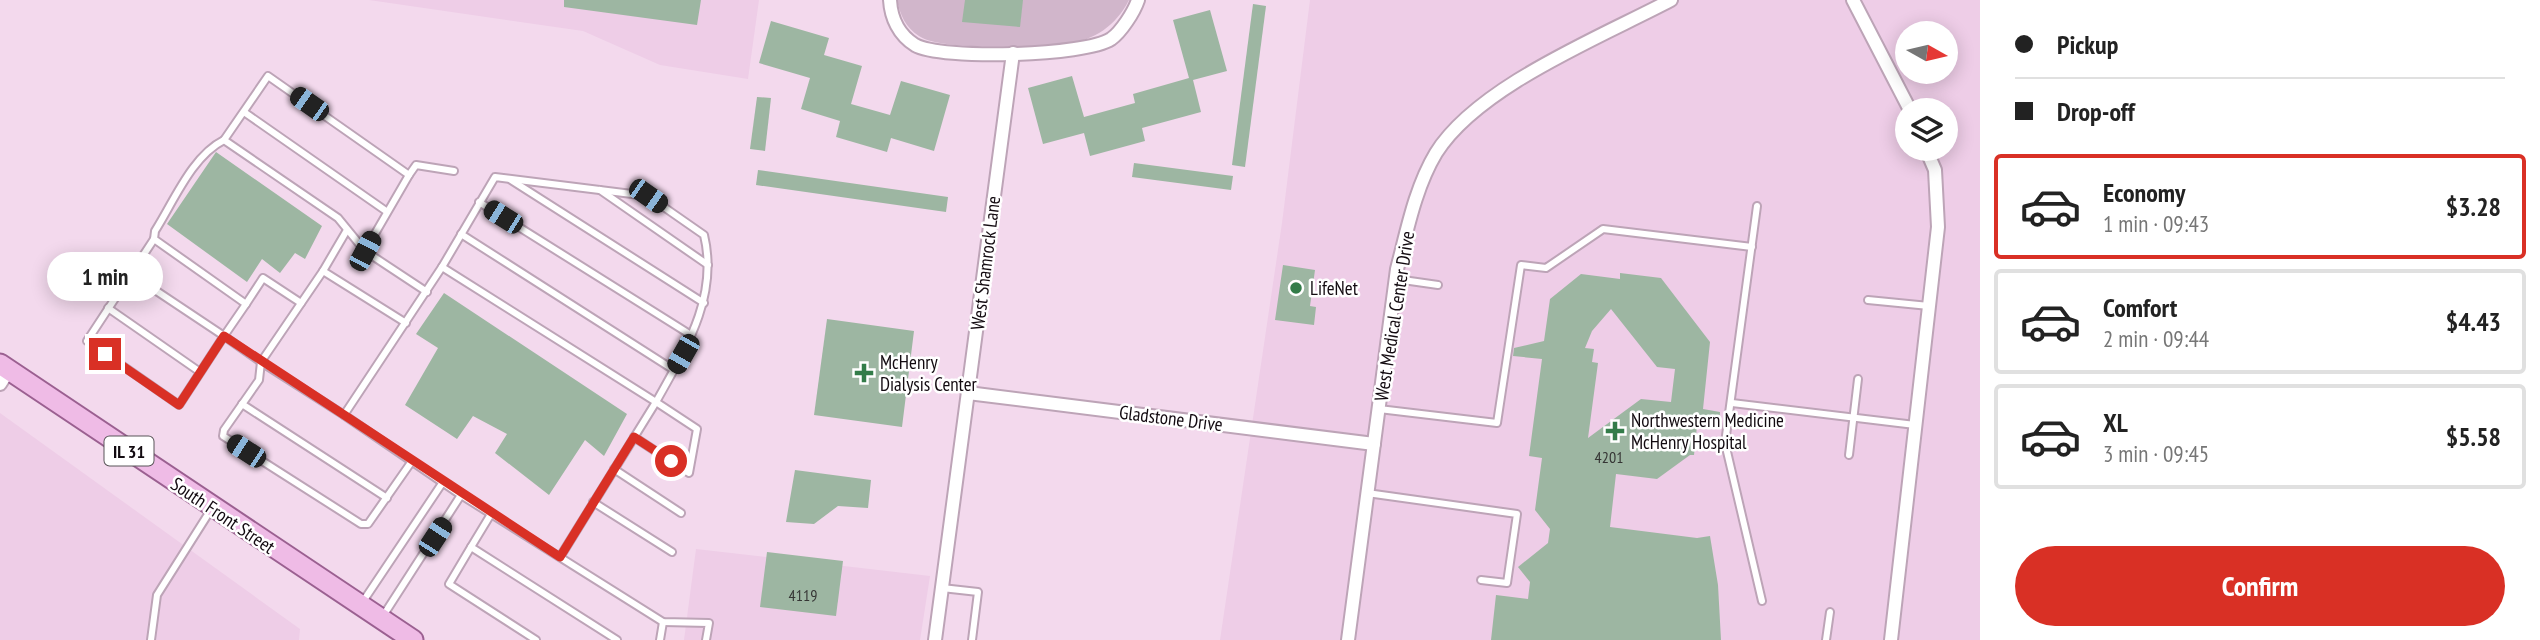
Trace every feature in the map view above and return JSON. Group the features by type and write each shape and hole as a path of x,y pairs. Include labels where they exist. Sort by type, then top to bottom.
{"main road":[{"name":"South Front Street","path":"3,372 212,507 380,621 413,640"}],"street":[{"path":"890,0 893,20 914,44 930,51 1013,53 1087,49 1112,38 1138,0"},
{"name":"West Medical Center Drive","path":"1348,640 1396,279 1411,212 1437,153 1481,104 1671,0"},
{"path":"1853,0 1904,98"},
{"name":"West Shamrock Lane","path":"935,640 1013,53"},
{"path":"1891,640 1938,227 1935,170 1931,161"},
{"name":"Gladstone Drive","path":"968,393 1374,444"}],"lane":[{"path":"301,303 263,278 179,405 86,341 154,239 155,231 200,160 213,145 224,139 268,76 409,175"},
{"path":"244,112 386,211"},
{"path":"224,139 338,218 365,251 427,292"},
{"path":"365,251 415,165 454,171"},
{"path":"344,415 427,292 495,177 648,196 704,235 708,265 704,303 691,335 656,402 560,557"},
{"path":"509,178 704,303"},
{"path":"599,190 708,265"},
{"path":"480,202 691,335"},
{"path":"1757,206 1725,443 1762,601"},
{"path":"1379,409 1497,423 1521,265 1546,268 1603,229 1752,247"},
{"path":"347,230 323,271 261,362 259,380 224,430 223,436 360,524 369,524 412,461"},
{"path":"461,234 674,370"},
{"path":"154,239 246,304"},
{"path":"442,267 697,429 689,472 634,437"},
{"path":"323,271 406,323"},
{"path":"131,274 461,495 663,622 709,623 706,640"},
{"path":"1396,279 1438,285"},
{"path":"1868,300 1928,306"},
{"path":"108,308 200,372"},
{"path":"1849,455 1851,417 1858,379"},
{"path":"1732,403 1915,425"},
{"path":"242,404 387,498"},
{"path":"614,469 681,513"},
{"path":"359,607 443,482"},
{"path":"1367,494 1517,514 1507,583 1481,580"},
{"path":"380,621 461,495"},
{"path":"593,502 672,552"},
{"path":"151,640 157,594 212,507"},
{"path":"491,514 449,584 536,640"},
{"path":"471,547 617,640"},
{"path":"942,587 978,592 972,640"},
{"path":"1826,640 1830,611"},
{"path":"660,640 663,622"}],"shaded area":[{"path":"369,0 759,0 748,79 660,65 583,31"},
{"path":"897,0 1129,0 1111,25 1095,35 1066,45 967,46 931,41 919,36 904,21"},
{"name":"Northwestern Medicine McHenry Hospital","path":"1310,0 1980,0 1980,640 1220,640 1282,223"},
{"path":"0,413 300,629 299,640 0,640"},
{"path":"696,549 930,576 920,640 684,640"}],"building":[{"path":"564,0 701,0 697,25 564,7"},
{"path":"965,0 1023,0 1020,27 962,22"},
{"path":"1253,4 1266,6 1245,167 1232,165"},
{"path":"1210,10 1227,71 1193,80 1201,112 1142,128 1145,141 1090,156 1084,133 1043,144 1028,88 1072,76 1084,117 1135,103 1133,94 1189,78 1173,20"},
{"path":"771,21 829,38 824,55 862,66 851,104 890,115 901,81 950,95 934,151 891,138 887,152 836,137 840,121 801,109 810,78 759,63"},
{"path":"757,97 771,98 765,151 750,149"},
{"path":"216,152 322,226 305,259 295,253 280,273 262,259 247,282 167,224"},
{"path":"1134,163 1233,176 1231,190 1132,177"},
{"path":"758,170 948,197 946,212 756,185"},
{"name":"LifeNet","path":"1283,265 1315,270 1310,306 1316,307 1314,325 1275,320"},
{"path":"1620,273 1661,278 1710,342 1703,409 1720,412 1719,428 1697,426 1694,455 1690,455 1657,479 1616,474 1610,527 1697,538 1710,536 1718,585 1721,640 1491,640 1496,595 1528,599 1530,582 1518,567 1548,543 1550,529 1535,510 1542,458 1529,456 1542,359 1513,356 1514,348 1544,341 1550,299 1581,274 1620,279","holes":["1611,309 1657,367 1675,369 1671,402 1641,399 1588,438 1598,363 1592,362 1594,349 1585,348 1592,331"]},
{"path":"444,293 627,414 604,456 585,440 549,495 495,453 507,434 473,416 457,439 405,405 438,348 416,334"},
{"name":"McHenry Dialysis Center","path":"827,319 914,331 902,427 814,415"},
{"path":"795,470 871,480 868,508 838,506 814,524 786,522"},
{"path":"767,552 843,561 836,616 760,607"}],"place":[{"name":"LifeNet","path":"1296,288"},
{"name":"McHenry Dialysis Center","path":"864,373"},
{"name":"Northwestern Medicine McHenry Hospital","path":"1615,431"}],"route":[{"path":"105,354 179,405 224,336 461,495 560,557 634,437 671,461"}]}
